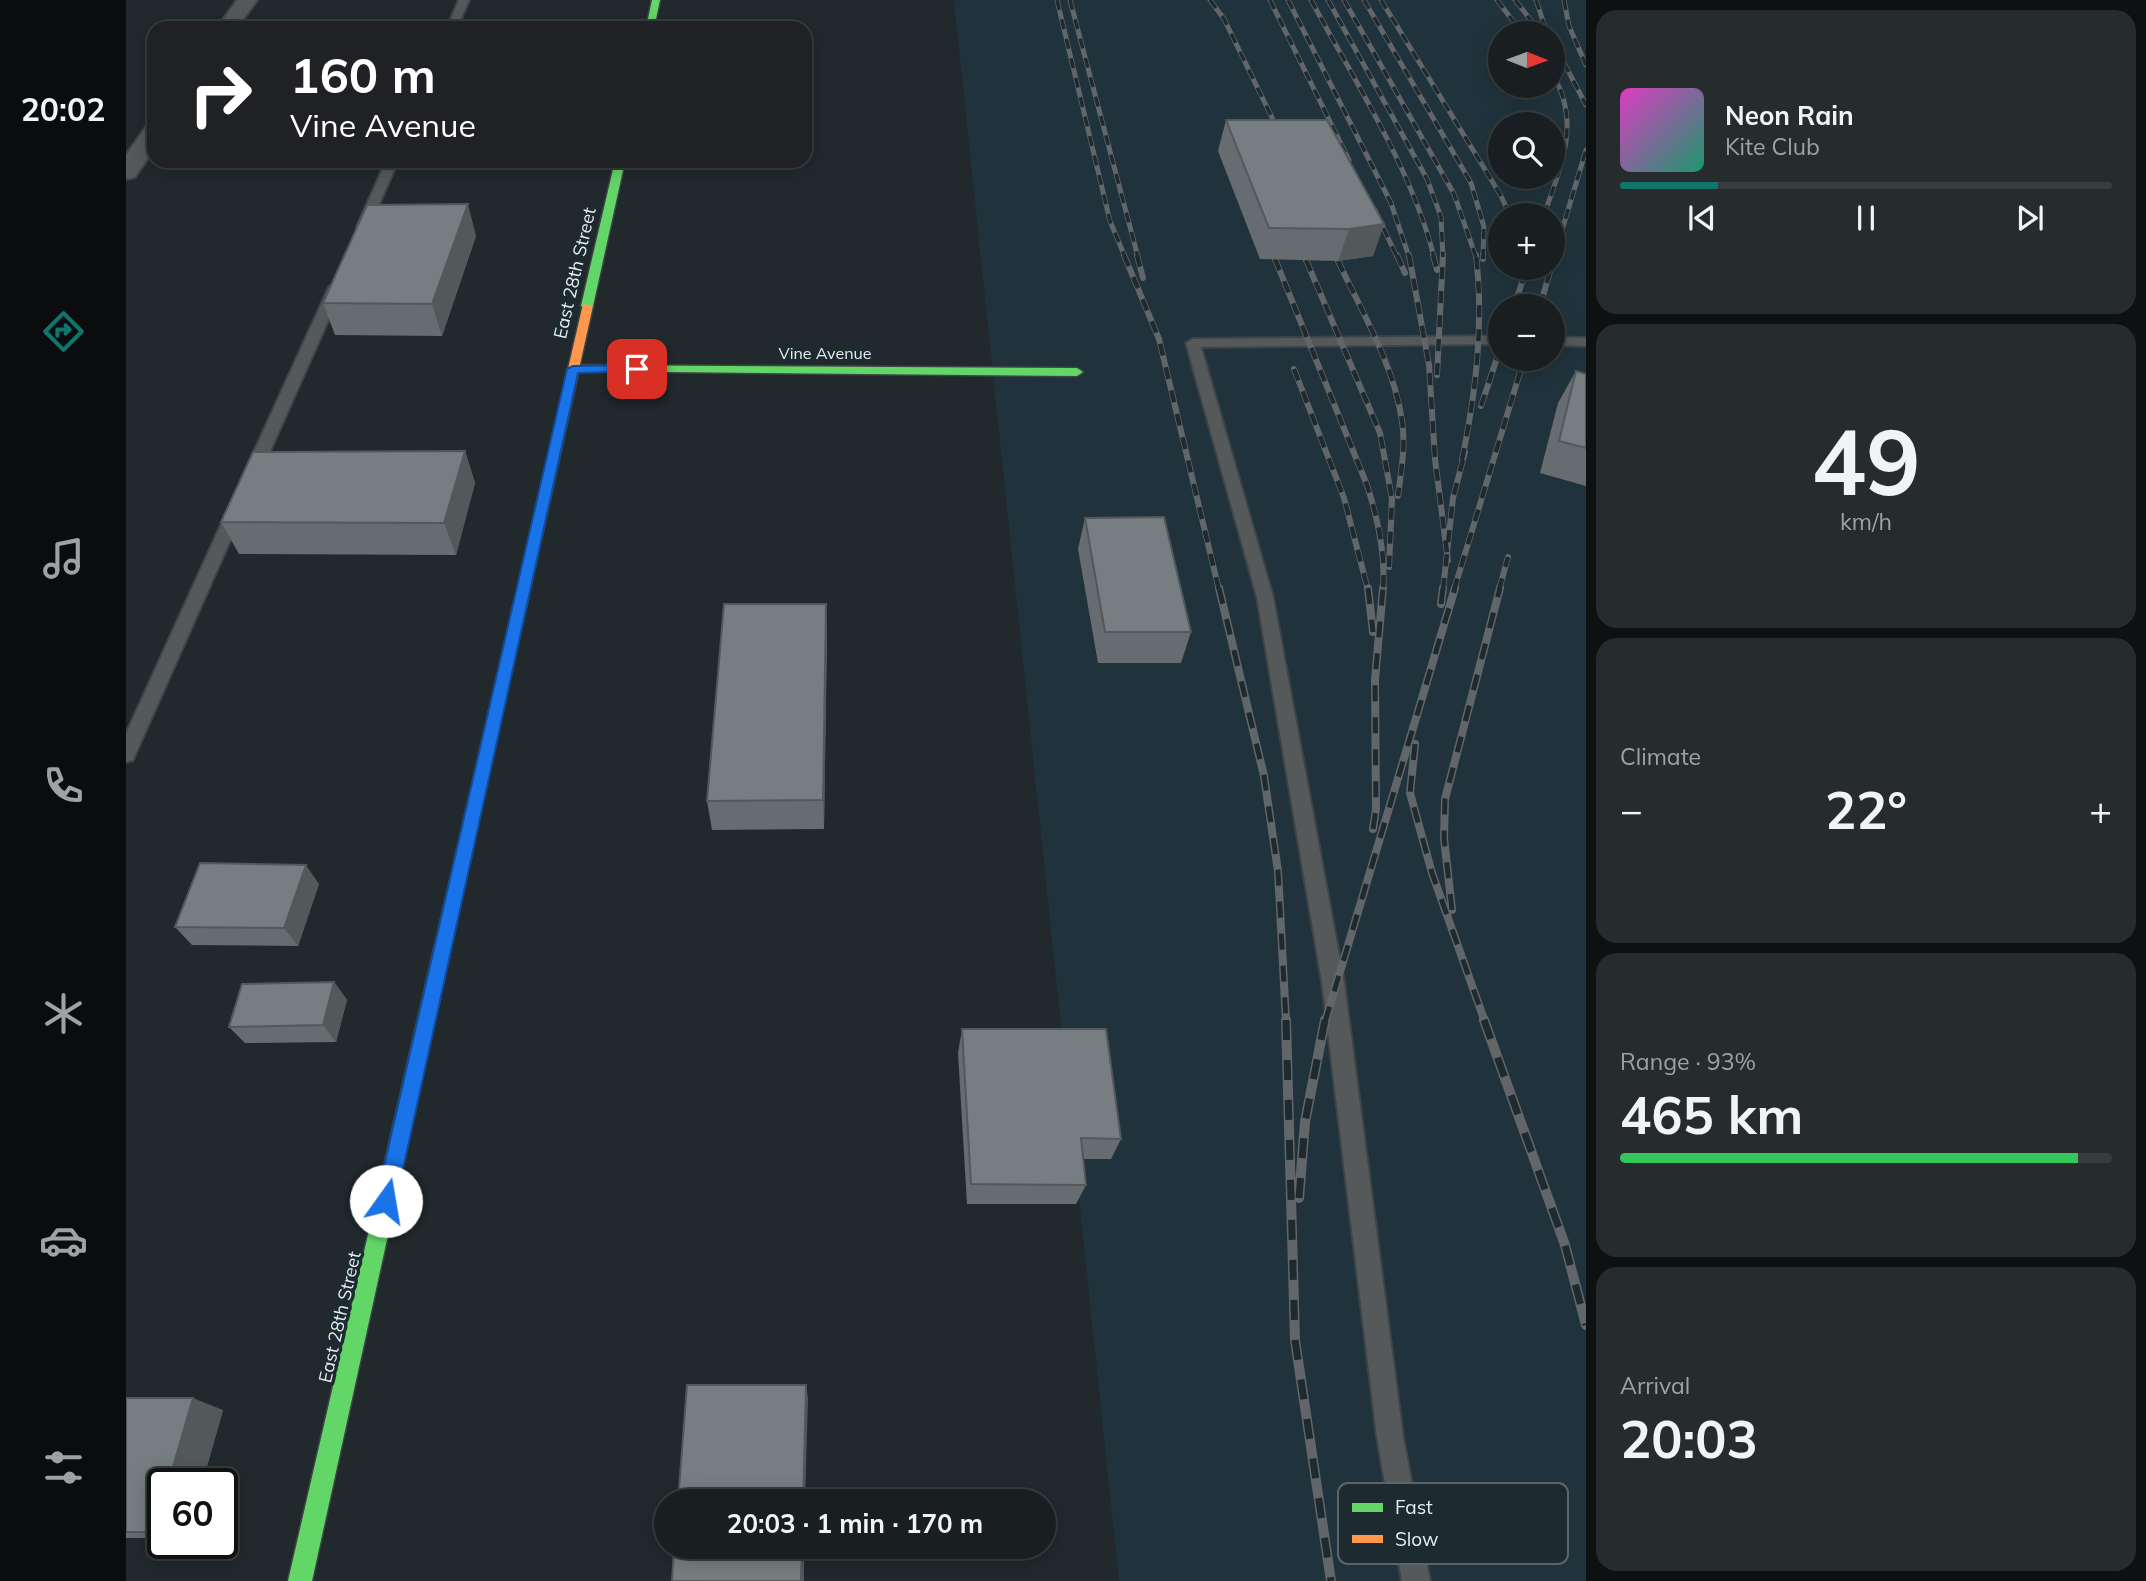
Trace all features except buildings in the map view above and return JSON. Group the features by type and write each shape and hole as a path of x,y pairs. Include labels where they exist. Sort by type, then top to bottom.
{"main road":[{"path":"652,21 656,0"},
{"name":"East 28th Street","path":"300,1581 618,168"},
{"name":"Vine Avenue","path":"573,369 1077,372"}],"street":[{"path":"232,21 247,0"},
{"path":"126,172 147,142"}],"lane":[{"path":"455,21 464,0"},
{"path":"354,247 389,168"},
{"path":"126,755 343,272"},
{"path":"1398,1483 1390,1437 1333,982 1265,597 1193,343 1488,340"},
{"path":"1565,341 1586,342"}],"shaded area":[{"path":"954,0 1586,0 1586,1581 1119,1581"}],"railway":[{"path":"1057,0 1110,221 1125,257"},
{"path":"1070,0 1138,257"},
{"path":"1210,0 1224,19 1281,136"},
{"path":"1270,0 1349,160"},
{"path":"1288,0 1391,203 1409,257"},
{"path":"1311,0 1397,158 1412,191 1434,257"},
{"path":"1328,0 1427,179 1441,217 1443,256"},
{"path":"1344,0 1454,194 1476,257"},
{"path":"1364,0 1471,183 1484,227 1483,257"},
{"path":"1381,0 1504,203"},
{"path":"1497,0 1513,21"},
{"path":"1515,0 1532,21"},
{"path":"1536,0 1543,21"},
{"path":"1564,0 1569,26 1586,65"},
{"path":"1565,65 1586,105"},
{"path":"1548,203 1566,144 1566,109 1563,98"},
{"path":"1565,220 1586,150"},
{"path":"1375,210 1397,257"},
{"path":"1124,255 1159,339 1219,590"},
{"path":"1137,255 1143,278"},
{"path":"1397,255 1405,273"},
{"path":"1409,255 1429,365 1435,459 1447,553"},
{"path":"1433,255 1437,270"},
{"path":"1462,460 1471,409 1479,332 1476,255"},
{"path":"1437,375 1443,256"},
{"path":"1275,259 1367,485 1380,537 1383,588"},
{"path":"1306,260 1380,433 1392,499 1389,567"},
{"path":"1338,261 1385,359 1398,400 1403,440 1398,496"},
{"path":"1518,294 1523,280"},
{"path":"1543,294 1548,280"},
{"path":"1294,369 1344,498 1368,590"},
{"path":"1481,406 1493,371"},
{"path":"1454,590 1520,371"},
{"path":"1447,553 1453,498 1465,452"},
{"path":"1443,590 1447,553"},
{"path":"1447,553 1448,561"},
{"path":"1499,590 1508,557"},
{"path":"1219,588 1264,776 1278,871 1286,1022"},
{"path":"1368,588 1373,632"},
{"path":"1373,829 1376,809 1375,680 1383,588"},
{"path":"1441,604 1443,588"},
{"path":"1325,1022 1455,588"},
{"path":"1452,910 1444,838 1445,799 1500,588"},
{"path":"1415,744 1410,793 1432,873 1485,1022"},
{"path":"1286,1020 1295,1340 1331,1581"},
{"path":"1299,1198 1305,1122 1325,1020"},
{"path":"1484,1020 1565,1245 1586,1325"}],"traffic: fast":[{"path":"652,21 656,0"},
{"path":"587,306 618,168"},
{"path":"573,369 1077,372"},
{"path":"300,1581 496,711"}],"traffic: slow":[{"path":"496,711 587,306"}],"route":[{"path":"386,1201 573,369 637,369"}]}
